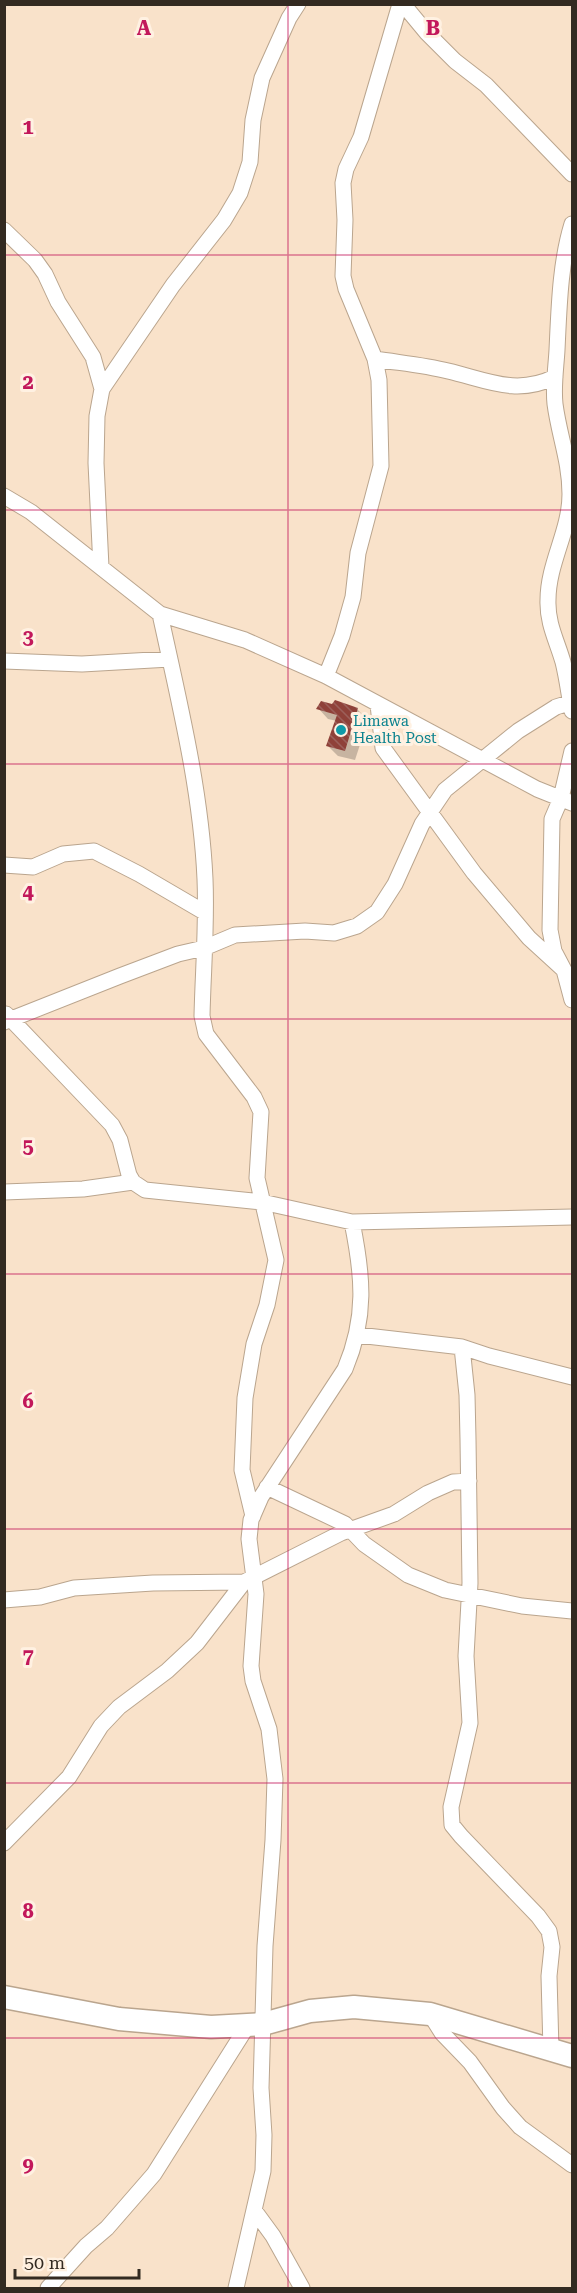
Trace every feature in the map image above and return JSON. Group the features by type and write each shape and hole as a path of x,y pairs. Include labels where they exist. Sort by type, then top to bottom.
{"street":[{"path":"101,567 96,463 97,416 102,389 173,285 224,220 240,193 250,162 253,120 262,78 289,18 298,4"},
{"path":"402,4 434,40 476,79 486,85 573,174"},
{"path":"326,676 342,636 353,597 358,554 376,493 381,466 379,380 375,359 346,289 343,276 345,220 343,183 346,169 361,137 402,4"},
{"path":"573,224 563,261 551,383 570,460 569,511 551,576 548,602 552,630 563,662 572,705 556,707 518,731 445,790 429,811 395,884 377,912 357,926 334,933 305,931 235,935 204,948 168,957 6,1018 112,1125 120,1140 129,1175 133,1182 145,1190 262,1202 352,1222 573,1217"},
{"path":"4,230 35,260 45,274 58,302 93,357 102,389"},
{"path":"375,359 442,369 515,387 551,383"},
{"path":"6,497 31,512 160,614 245,640 326,676 537,789 567,800"},
{"path":"160,614 200,816 205,880 202,1016 206,1034 254,1097 261,1112 257,1169 262,1202 276,1260 267,1305 254,1344 245,1398 242,1470 253,1516"},
{"path":"4,662 82,664 170,659"},
{"path":"378,705 383,748 474,873 530,938 564,970"},
{"path":"552,819 567,800 573,752"},
{"path":"537,789 552,819 550,930 554,951 564,970 573,1000"},
{"path":"4,865 33,867 63,854 94,851 204,912"},
{"path":"4,1192 82,1189 133,1182"},
{"path":"236,2289 263,2171 264,2135 255,2025 265,1946 275,1779 269,1729 253,1681 251,1666 256,1616 250,1580 249,1539 253,1516 267,1487 345,1369 358,1335 360,1258 352,1222"},
{"path":"358,1335 462,1347 573,1377"},
{"path":"4,1997 129,2020 211,2027 255,2025 310,2011 354,2007 430,2014 562,2053 549,1976 552,1947 549,1931 538,1916 452,1825 451,1807 470,1724 466,1656 470,1597 469,1481 467,1395 462,1347"},
{"path":"4,1843 69,1777 101,1726 119,1707 167,1671 197,1643 250,1580 351,1529 394,1514 428,1493 453,1482 469,1481"},
{"path":"267,1487 345,1524 364,1544 408,1575 445,1590 522,1606 573,1611"},
{"path":"4,1600 40,1597 74,1588 250,1580"},
{"path":"430,2014 442,2033 470,2062 520,2127 573,2164"},
{"path":"48,2289 86,2246 107,2228 154,2174 255,2025"},
{"path":"254,2210 273,2235 302,2289"}],"building":[{"name":"Limawa Health Post","path":"335,700 358,708 345,751 326,746 337,715 316,709 321,701 332,704"}],"place":[{"name":"Limawa Health Post","path":"341,730"}]}
